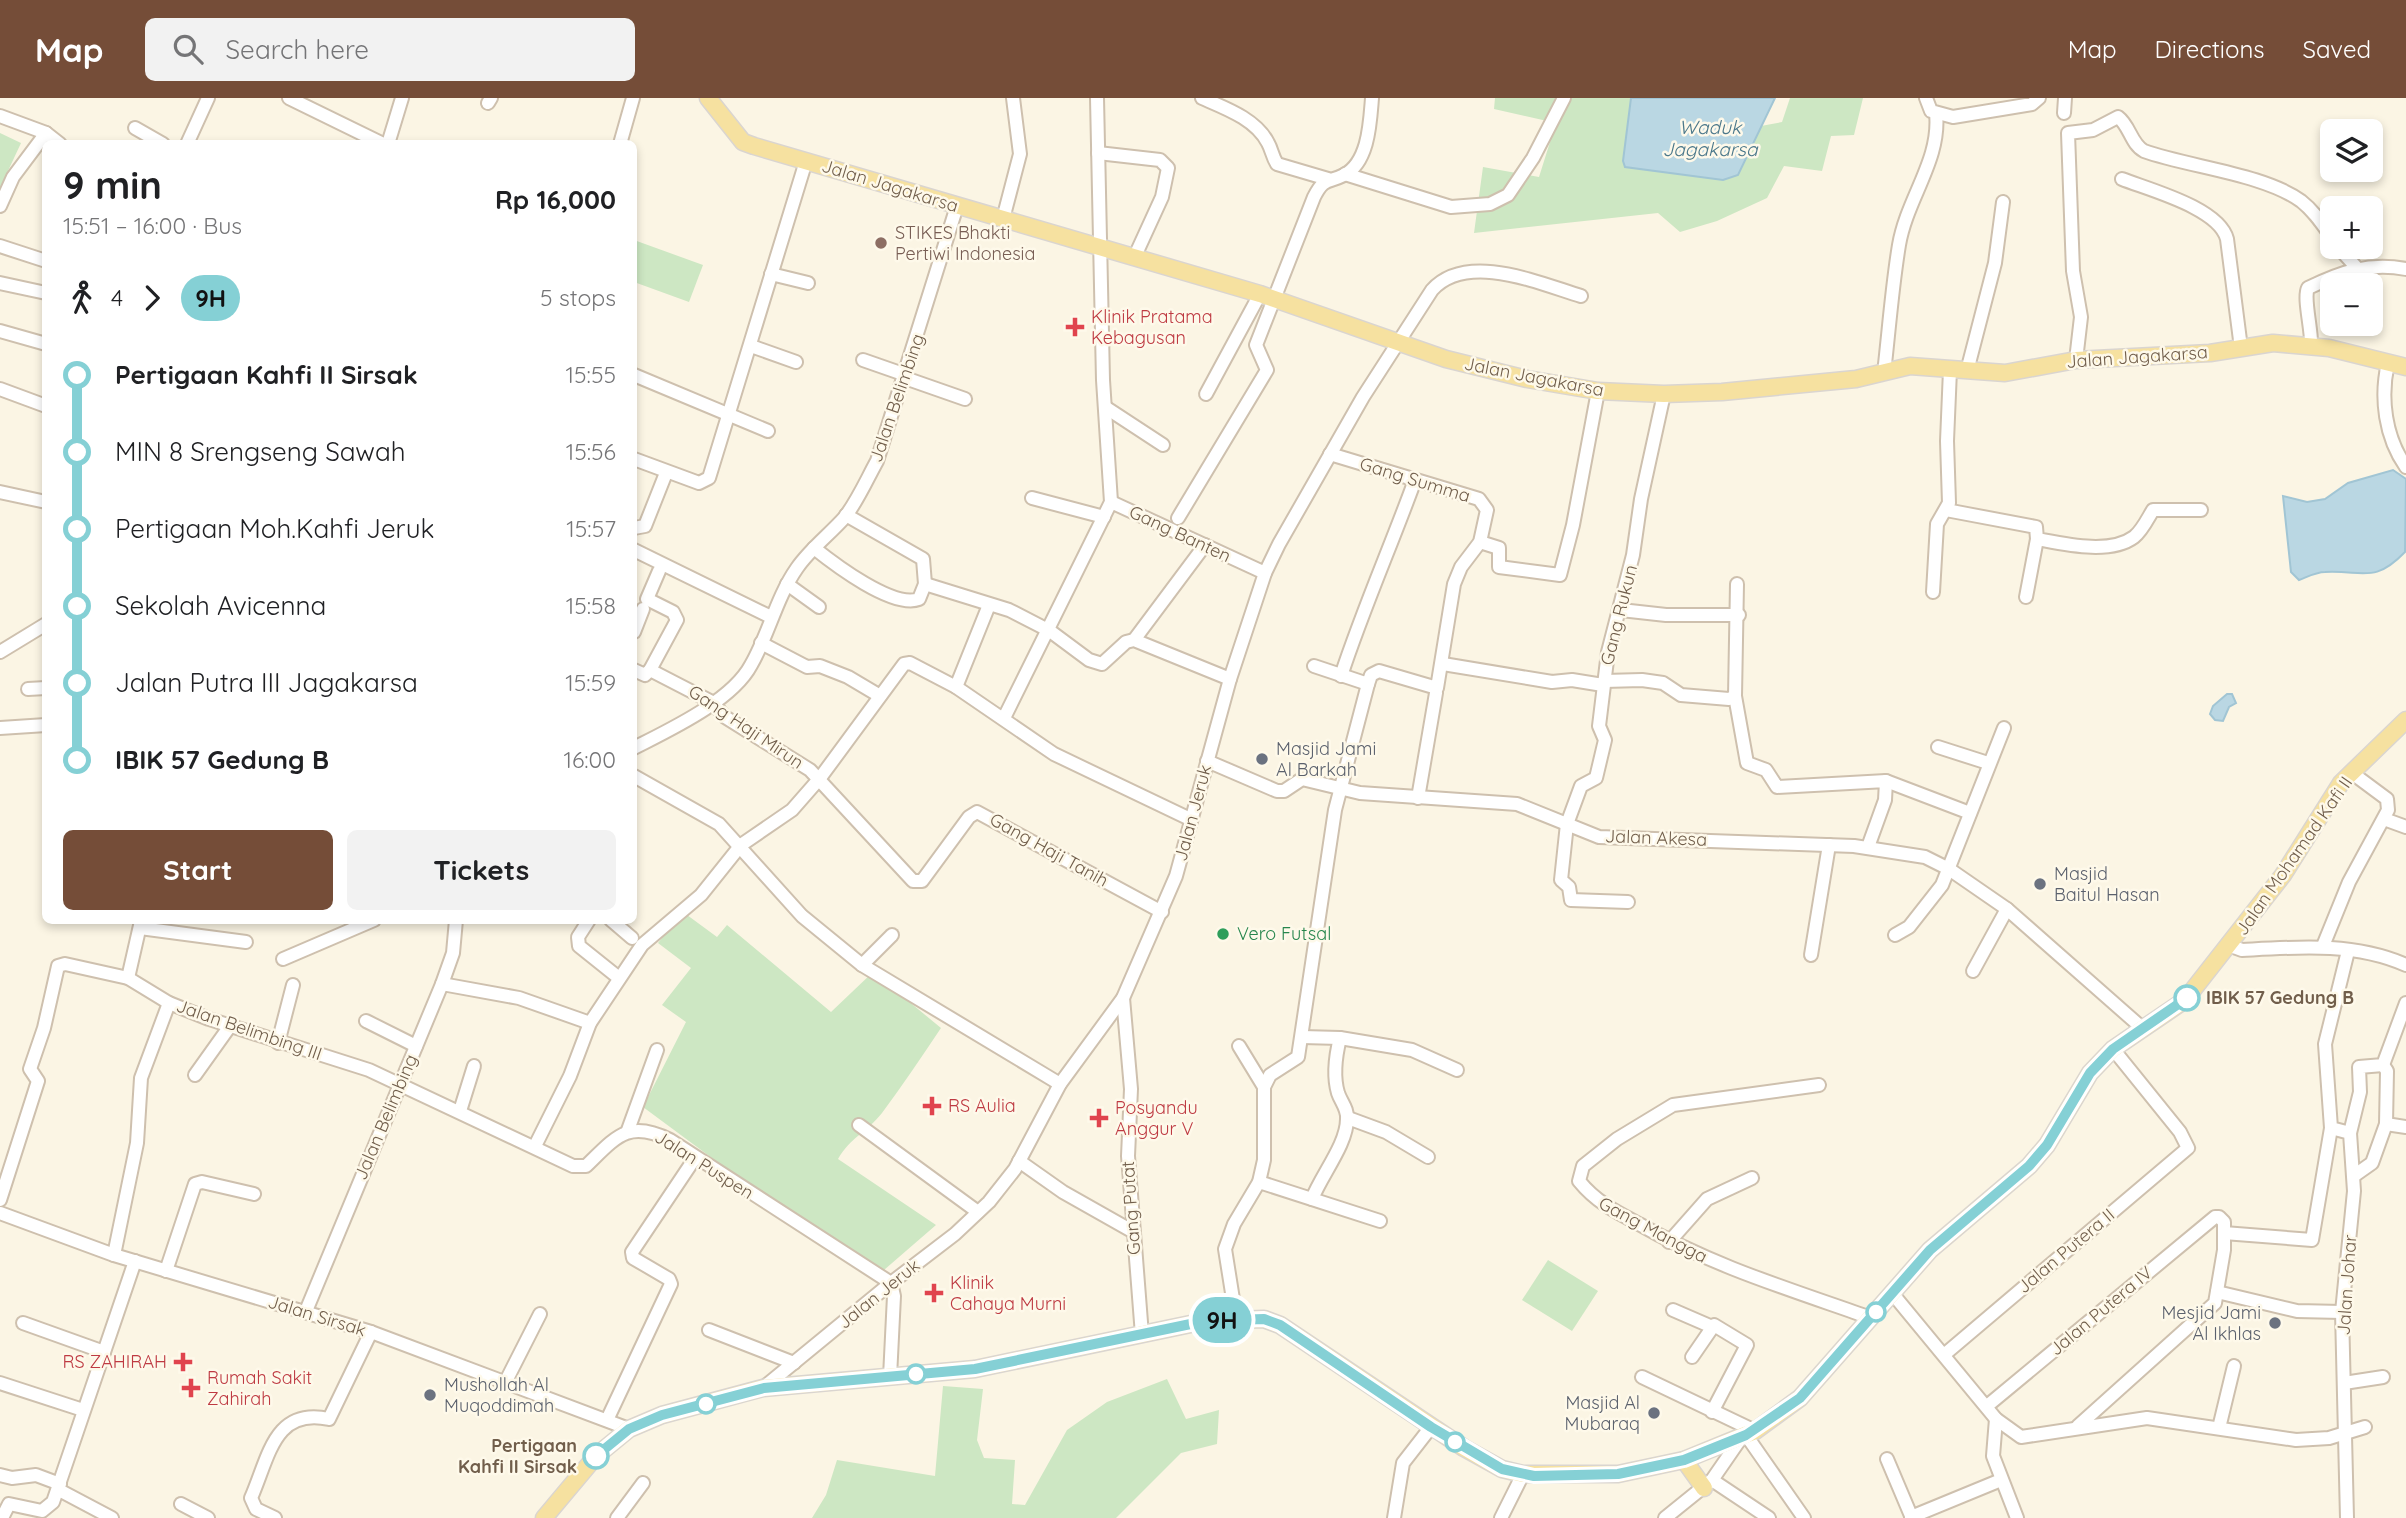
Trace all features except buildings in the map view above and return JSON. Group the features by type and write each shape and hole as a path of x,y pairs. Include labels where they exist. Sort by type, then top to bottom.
{"main road":[{"name":"Jalan Jagakarsa","path":"708,98 743,142 1268,296 1492,371 1598,391 1664,394 1767,388 1884,373 1910,366 2005,373 2076,360 2210,353 2273,343 2311,345 2406,367"},
{"name":"Jalan Mohamad Kafi II","path":"544,1518 596,1456 629,1429 662,1415 764,1388 975,1369 1186,1324 1236,1318 1264,1319 1280,1325 1431,1427 1502,1469 1522,1474 1618,1474 1689,1458 1747,1435 1800,1398 1947,1234 2029,1166 2047,1145 2090,1073 2113,1049 2141,1027 2185,1000 2231,946 2283,875 2341,783 2406,720"},
{"path":"1689,1458 1708,1484"}],"street":[{"path":"189,140 208,98"},
{"path":"289,98 377,140"},
{"path":"386,140 402,98"},
{"path":"621,140 634,98"},
{"path":"1003,219 1020,154 1013,98"},
{"path":"1097,98 1099,245 1111,502"},
{"path":"1202,98 1238,114 1248,122 1268,143 1277,164 1328,178 1345,174 1451,206 1490,204 1508,195 1533,158 1564,98"},
{"path":"1345,174 1365,145 1373,98"},
{"path":"1926,98 1931,111 1963,116 2032,104 2039,98"},
{"path":"2064,113 2065,98"},
{"path":"1884,373 1899,246 1908,209 1934,155 1938,129 1936,113"},
{"path":"0,116 46,133 55,140"},
{"path":"2076,360 2081,317 2073,271 2068,134 2093,130 2118,117 2125,122 2137,146 2144,151 2262,184 2294,197 2320,221"},
{"path":"135,128 156,140"},
{"path":"0,206 13,177 46,133"},
{"path":"1098,153 1160,160 1167,168 1162,197 1135,256"},
{"path":"637,460 666,473 704,482 709,478 806,161"},
{"path":"1206,394 1268,296 1314,197 1328,178"},
{"path":"2122,179 2190,206 2222,227 2227,239 2241,348"},
{"path":"1967,370 1995,262 2003,202"},
{"name":"Jalan Belimbing","path":"637,746 712,702 742,679 787,584 814,548 846,515 877,461 957,206"},
{"path":"0,246 42,260"},
{"path":"2349,259 2357,268"},
{"path":"2311,345 2311,318 2306,290 2357,268 2378,265 2406,269"},
{"name":"Jalan Jeruk","path":"764,1388 955,1234 1000,1190 1019,1161 1060,1084 1124,998 1177,876 1189,819 1230,679 1265,573 1330,454 1432,290 1439,283 1458,276 1487,272 1506,273 1581,296"},
{"path":"771,274 808,283"},
{"path":"0,283 42,292"},
{"path":"1178,518 1266,370 1256,345 1268,296"},
{"path":"0,331 42,343"},
{"path":"751,346 796,362"},
{"path":"863,360 965,399"},
{"path":"2388,363 2388,428 2391,442 2406,467"},
{"path":"1933,592 1937,524 1950,503 1947,441 1950,370"},
{"path":"637,376 729,417 768,431"},
{"path":"0,389 42,404"},
{"path":"1236,1318 1225,1249 1234,1224 1259,1182 1264,1160 1264,1087 1270,1075 1298,1057 1339,789 1371,675 1379,671 1437,688 1454,584 1461,567 1480,542 1499,548 1499,567 1557,577 1561,573 1573,525 1598,391"},
{"name":"Gang Rukun","path":"1628,902 1571,900 1569,887 1562,880 1567,824 1581,786 1596,778 1605,740 1599,726 1608,652 1621,610 1664,394"},
{"path":"1105,407 1163,445"},
{"name":"Gang Summa","path":"1330,454 1485,503 1487,510 1480,542"},
{"path":"637,527 645,526 666,473"},
{"path":"1341,676 1364,607 1379,581 1415,480"},
{"path":"0,492 42,501"},
{"path":"1032,498 1104,516"},
{"name":"Gang Banten","path":"1004,718 1050,631 1111,502 1265,573"},
{"path":"1946,510 2036,527 2037,539 2026,597"},
{"path":"2037,539 2062,544 2116,546 2135,537 2153,510 2201,510"},
{"path":"814,548 833,563 893,597 914,601 919,599 925,584 923,559 846,515"},
{"path":"1134,640 1205,545"},
{"path":"637,551 771,617"},
{"path":"637,671 645,675 650,670 677,620 673,612 647,599 659,571"},
{"path":"787,584 819,607"},
{"path":"925,584 1009,610 1050,631 1089,660 1102,664 1126,642 1134,640 1230,679"},
{"path":"1737,584 1739,615 1735,696 1747,762 1766,770 1777,787 1886,781 1970,813"},
{"path":"956,687 989,605"},
{"path":"637,624 643,609"},
{"path":"1621,610 1666,615 1739,615"},
{"path":"0,652 42,626"},
{"path":"761,643 807,667 820,666 848,677 880,696"},
{"path":"535,1146 570,1076 590,1023 642,945 701,895 741,845 792,810 820,778 904,664 910,663 956,687 1054,754 1189,819"},
{"path":"1443,664 1552,682 1572,680 1604,683 1642,680 1663,683 1681,695 1729,699 1735,696"},
{"path":"1314,666 1368,684"},
{"name":"Gang Haji Mirun","path":"650,670 712,702 725,717 820,778 844,810 913,881 922,881"},
{"path":"28,689 42,688"},
{"path":"1418,798 1436,693"},
{"path":"0,728 42,725"},
{"path":"1895,935 1909,927 1941,886 2004,728"},
{"path":"1938,747 1988,763"},
{"name":"Jalan Akesa","path":"1207,761 1277,791 1284,790 1302,779 1339,789 1418,798 1517,804 1599,837 1868,847 1925,857 1949,869 2007,909 2141,1027"},
{"path":"2323,946 2348,882 2388,810 2388,799 2352,773"},
{"path":"637,778 719,824 741,845 781,895 862,965 1060,1084"},
{"path":"1868,847 1885,800 1886,781"},
{"name":"Gang Haji Tanih","path":"922,881 969,817 977,812 1161,912"},
{"path":"2384,819 2406,827"},
{"path":"1811,955 1829,845"},
{"path":"1973,971 2007,909"},
{"path":"128,978 141,924 246,942"},
{"path":"283,959 365,924"},
{"name":"Jalan Belimbing","path":"306,1311 442,984 453,953 456,924"},
{"path":"586,924 578,937 579,946 619,978"},
{"path":"616,924 632,938"},
{"path":"862,965 892,935"},
{"path":"2231,946 2242,950 2323,946 2406,965"},
{"path":"2078,1426 2215,1303 2224,1233 2312,1240 2331,1128 2325,1044 2348,951"},
{"name":"Jalan Belimbing III","path":"0,1200 38,1081 30,1069 61,964 128,978 169,1003 278,1043 369,1070 399,1084"},
{"path":"442,984 519,998 590,1023"},
{"path":"278,1043 293,985"},
{"name":"Gang Putat","path":"1124,998 1131,1089 1128,1156 1132,1231 1142,1335"},
{"path":"114,1255 137,1143 141,1079 169,1003"},
{"path":"2383,1065 2406,1003"},
{"path":"366,1021 395,1033 416,1046"},
{"path":"195,1075 230,1026"},
{"path":"1302,1037 1340,1038 1412,1050 1457,1070"},
{"path":"1312,1199 1324,1171 1344,1138 1348,1118 1338,1091 1336,1058 1340,1038"},
{"path":"1239,1046 1264,1087"},
{"name":"Jalan Putera II","path":"1944,1354 2188,1148 2180,1132 2113,1049"},
{"path":"399,1084 573,1166 583,1167 628,1130 657,1050"},
{"path":"2331,1128 2350,1133 2361,1091 2359,1066 2383,1065"},
{"path":"2355,1175 2372,1163 2386,1124 2387,1071 2383,1065"},
{"path":"460,1111 474,1066"},
{"name":"Gang Mangga","path":"1819,1085 1673,1105 1617,1139 1583,1166 1579,1181 1593,1198 1669,1242 1745,1275 1871,1318"},
{"path":"1348,1118 1386,1132 1428,1157"},
{"path":"2386,1124 2406,1127"},
{"path":"859,1125 978,1212"},
{"name":"Jalan Puspen","path":"628,1130 657,1133 891,1283"},
{"name":"Jalan Johar","path":"2347,1518 2342,1312 2355,1175 2350,1133"},
{"path":"607,1420 671,1284 668,1279 633,1258 632,1252 695,1158"},
{"path":"1019,1161 1063,1192 1132,1231"},
{"path":"1669,1242 1707,1199 1752,1178"},
{"path":"166,1271 195,1184 202,1182 254,1194"},
{"path":"1259,1182 1380,1221"},
{"name":"Jalan Sirsak","path":"0,1213 114,1255 371,1332 629,1429"},
{"name":"Jalan Putera IV","path":"1987,1406 2215,1217 2224,1222 2224,1233"},
{"path":"2,1518 9,1504 42,1511 53,1502 135,1261"},
{"path":"890,1377 894,1296 891,1283"},
{"path":"2217,1292 2297,1311 2342,1312"},
{"path":"1892,1293 1996,1419 2021,1437 2078,1426 2147,1418 2296,1440 2329,1438 2365,1427"},
{"path":"1673,1310 1710,1326 1718,1326 1747,1345 1712,1412"},
{"path":"506,1381 540,1314"},
{"path":"23,1323 104,1352"},
{"path":"1692,1357 1710,1326"},
{"path":"709,1330 794,1363"},
{"path":"275,1518 255,1514 251,1498 283,1426 297,1418 315,1416 329,1419 371,1332"},
{"path":"2219,1428 2234,1366"},
{"path":"1642,1377 1712,1412 1747,1435 1804,1518"},
{"path":"2344,1383 2383,1377"},
{"path":"0,1383 83,1410"},
{"path":"1996,1419 1993,1456 2017,1518"},
{"path":"1394,1518 1403,1463 1431,1427"},
{"path":"1671,1516 1708,1484 1747,1435"},
{"path":"1887,1459 1912,1518 2001,1480"},
{"path":"1501,1518 1522,1474"},
{"path":"0,1475 12,1478 36,1475 112,1518"},
{"path":"617,1518 643,1482"},
{"path":"1708,1484 1769,1518"},
{"path":"181,1504 208,1518"}],"green space":[{"path":"1495,98 1664,98 1750,128 1782,122 1790,98 1863,98 1854,135 1831,136 1822,171 1784,166 1767,198 1717,221 1680,232 1658,213 1474,233 1483,167 1539,177 1556,123 1494,109"},
{"path":"0,133 21,143 0,188"},
{"path":"637,241 703,265 689,302 637,283"},
{"path":"683,912 717,937 727,925 831,1012 873,972 941,1028 882,1113 848,1145 838,1159 936,1225 884,1270 720,1164 643,1107 686,1022 662,1005 691,968 658,943"},
{"path":"1548,1260 1598,1291 1572,1331 1522,1300"},
{"path":"1167,1379 1186,1419 1219,1410 1217,1444 1181,1453 1116,1518 812,1518 826,1495 837,1460 935,1476 943,1386 983,1389 977,1440 984,1458 1015,1460 1012,1504 1025,1505 1067,1430 1107,1402"}],"water":[{"name":"Waduk Jagakarsa","path":"1631,98 1775,98 1738,175 1723,180 1625,167 1623,161"},
{"path":"2393,470 2406,479 2405,552 2376,572 2322,572 2299,580 2291,572 2283,496 2307,502 2325,499 2348,483"},
{"path":"2227,694 2232,694 2236,703 2229,707 2223,721 2215,720 2210,714 2213,706"}],"bus line":[{"name":"9H","path":"596,1456 629,1429 662,1415 764,1388 975,1369 1186,1324 1236,1318 1264,1319 1280,1325 1431,1427 1502,1469 1534,1476 1618,1474 1684,1460 1755,1431 1800,1398 1930,1250 2029,1166 2047,1145 2090,1073 2113,1049 2141,1027 2187,998"}],"place":[{"name":"STIKES Bhakti Pertiwi Indonesia","path":"881,243"},
{"name":"Klinik Pratama Kebagusan","path":"1075,327"},
{"name":"Masjid Jami Al Barkah","path":"1262,759"},
{"name":"Masjid Baitul Hasan","path":"2040,884"},
{"name":"Vero Futsal","path":"1223,934"},
{"name":"IBIK 57 Gedung B","path":"2187,998"},
{"name":"RS Aulia","path":"932,1106"},
{"name":"Posyandu Anggur V","path":"1099,1118"},
{"name":"Klinik Cahaya Murni","path":"934,1293"},
{"name":"Mesjid Jami Al Ikhlas","path":"2275,1323"},
{"name":"RS ZAHIRAH","path":"183,1362"},
{"name":"Rumah Sakit Zahirah","path":"191,1388"},
{"name":"Mushollah Al Muqoddimah","path":"430,1395"},
{"name":"Masjid Al Mubaraq","path":"1654,1413"},
{"name":"Pertigaan Kahfi II Sirsak","path":"596,1456"}]}
